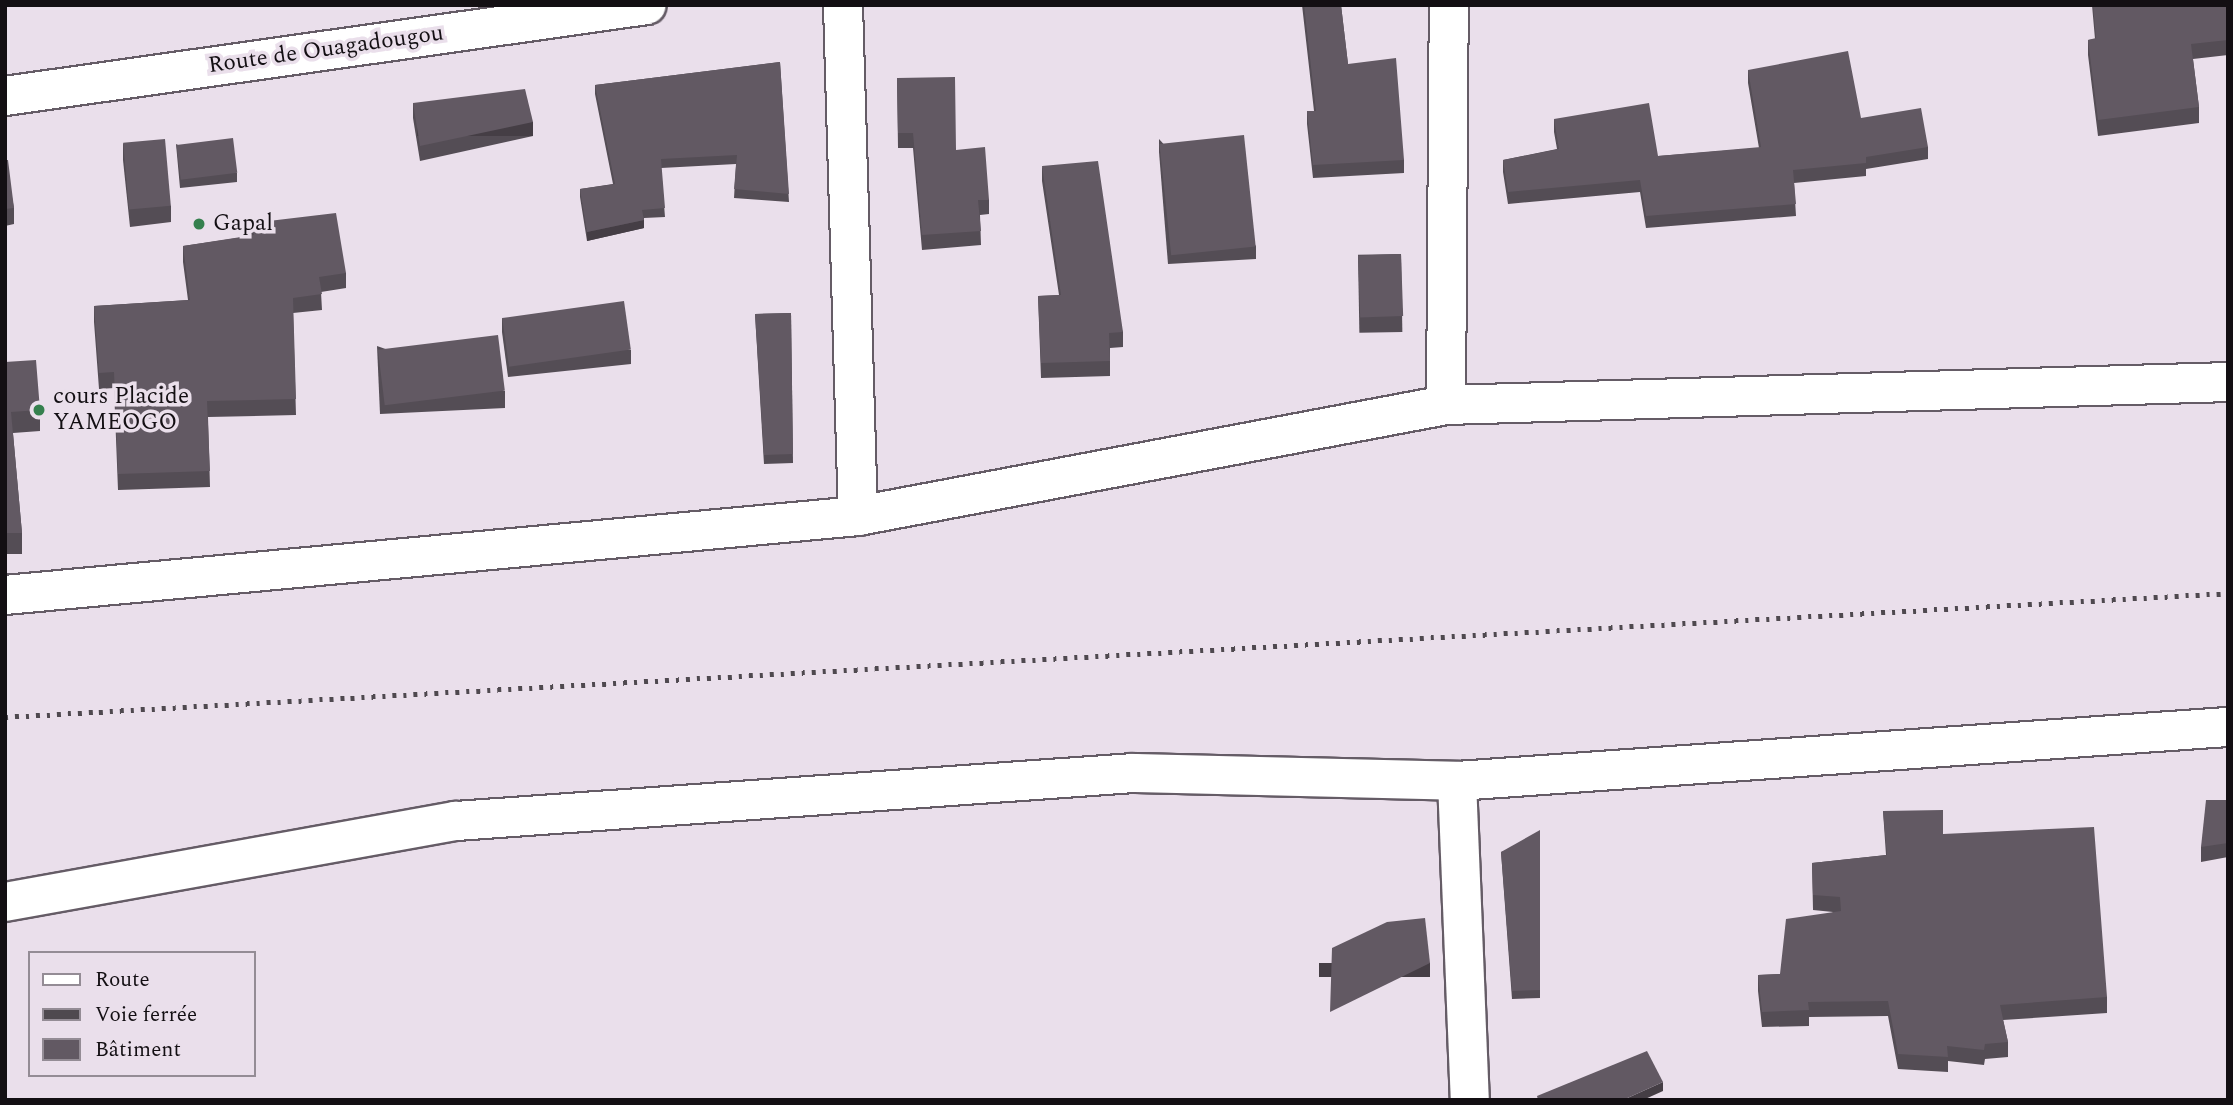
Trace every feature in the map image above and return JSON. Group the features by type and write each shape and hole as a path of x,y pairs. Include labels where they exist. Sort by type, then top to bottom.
{"street":[{"name":"Route de Ouagadougou","path":"5,96 647,5"},
{"path":"843,5 859,516"},
{"path":"1446,405 1449,5"},
{"path":"5,595 859,516 1446,405 2228,382"},
{"path":"5,902 456,821 1134,773 1457,781 2228,727"},
{"path":"1457,781 1470,1100"}],"building":[{"path":"1304,5 1341,5 1348,64 1396,58 1404,160 1313,165 1307,111 1316,111"},
{"path":"2093,5 2228,5 2228,40 2191,44 2199,107 2098,120 2088,40 2096,38"},
{"path":"1848,51 1861,118 1921,108 1928,147 1866,157 1866,163 1793,170 1796,204 1646,216 1640,180 1508,192 1503,160 1559,149 1554,119 1649,103 1658,156 1761,147 1748,70"},
{"path":"780,62 789,194 734,189 737,155 661,159 665,208 642,210 644,220 587,232 580,189 615,184 595,85"},
{"path":"955,77 956,150 985,147 989,200 978,200 981,231 922,235 913,133 898,133 897,78"},
{"path":"525,89 533,122 420,146 413,103"},
{"path":"1244,135 1256,246 1171,255 1159,144"},
{"path":"233,138 237,173 181,180 176,145"},
{"path":"165,139 171,206 129,209 123,143"},
{"path":"5,160 8,160 14,208 5,209"},
{"path":"1098,161 1123,332 1109,333 1110,361 1041,363 1038,296 1061,295 1042,166"},
{"path":"336,213 346,273 319,277 322,294 293,298 296,399 207,401 210,471 118,474 114,372 99,373 94,306 190,300 183,246 254,235 251,223"},
{"path":"1401,254 1403,316 1360,317 1358,256"},
{"path":"624,301 631,350 509,367 502,318"},
{"path":"791,313 793,454 764,455 755,314"},
{"path":"498,335 505,391 385,405 378,350"},
{"path":"36,360 40,410 11,412 22,533 5,533 5,362"},
{"path":"2206,800 2228,800 2228,843 2201,847"},
{"path":"1943,810 1943,834 2094,827 2107,997 2000,1005 2008,1042 1985,1044 1984,1050 1947,1046 1948,1057 1898,1054 1888,1001 1808,1002 1809,1010 1762,1012 1758,975 1780,974 1786,919 1841,911 1840,897 1813,895 1812,863 1887,855 1883,811"},
{"path":"1540,830 1540,990 1512,991 1501,852"},
{"path":"1425,918 1430,963 1330,1012 1332,948 1387,922"},
{"path":"1647,1051 1663,1082 1623,1100 1538,1100 1537,1096"}],"railway":[{"path":"5,717 2228,593"}],"place":[{"name":"Gapal","path":"199,224"},
{"name":"cours Placide YAMEOGO","path":"39,410"}]}
